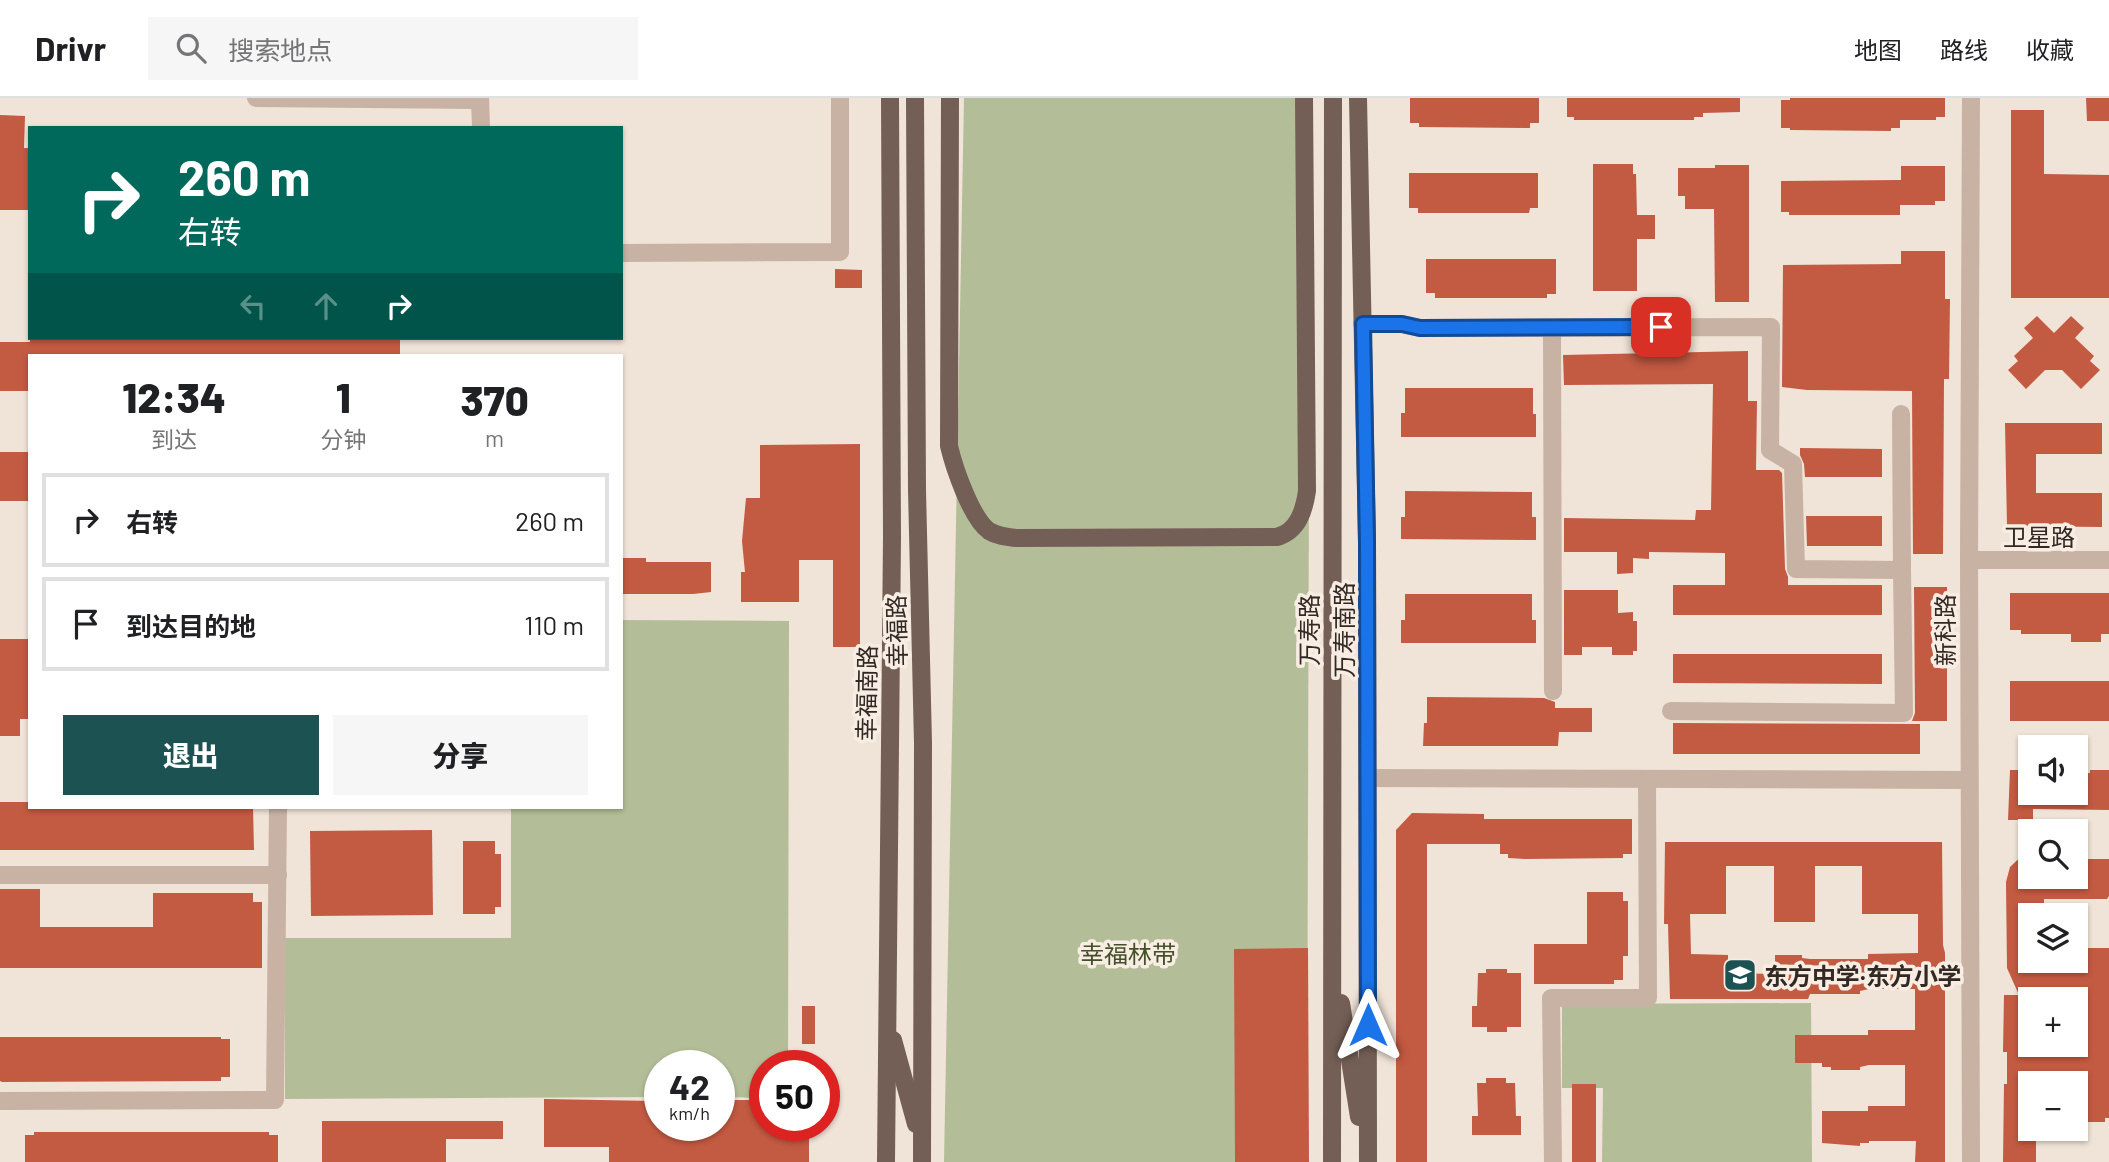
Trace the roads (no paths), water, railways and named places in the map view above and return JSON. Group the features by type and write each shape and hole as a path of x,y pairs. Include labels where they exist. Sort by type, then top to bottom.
{"main road":[{"name":"幸福南路","path":"886,1162 892,537 890,98"},
{"name":"幸福路","path":"915,98 917,490 923,743 922,1154"},
{"path":"950,98 949,446 954,465 979,521 989,531 1016,538 1277,537 1287,534 1296,525 1304,510 1307,491 1304,98"},
{"name":"万寿路","path":"1332,1162 1333,98"},
{"name":"万寿南路","path":"1358,98 1367,542 1367,1162"},
{"path":"1333,953 1367,1162"},
{"path":"887,1020 922,1154"}],"street":[{"path":"256,98 480,99 481,126"},
{"path":"623,253 840,252 840,98"},
{"name":"新科路","path":"1970,98 1971,1162"},
{"path":"1363,324 1402,324 1420,328 1771,327 1770,450 1793,464 1796,569 1902,570"},
{"path":"1552,328 1553,691"},
{"path":"1671,711 1904,713 1902,414"},
{"name":"卫星路","path":"1969,560 2109,560"},
{"path":"1367,778 1969,780"},
{"path":"1553,1162 1551,998 1648,998 1647,779"},
{"path":"0,1101 275,1100 278,809"},
{"path":"0,875 278,875"}],"place":[{"name":"东方中学·东方小学","path":"1740,975"}],"park label":[{"name":"幸福林带","path":"1128,953"}]}
